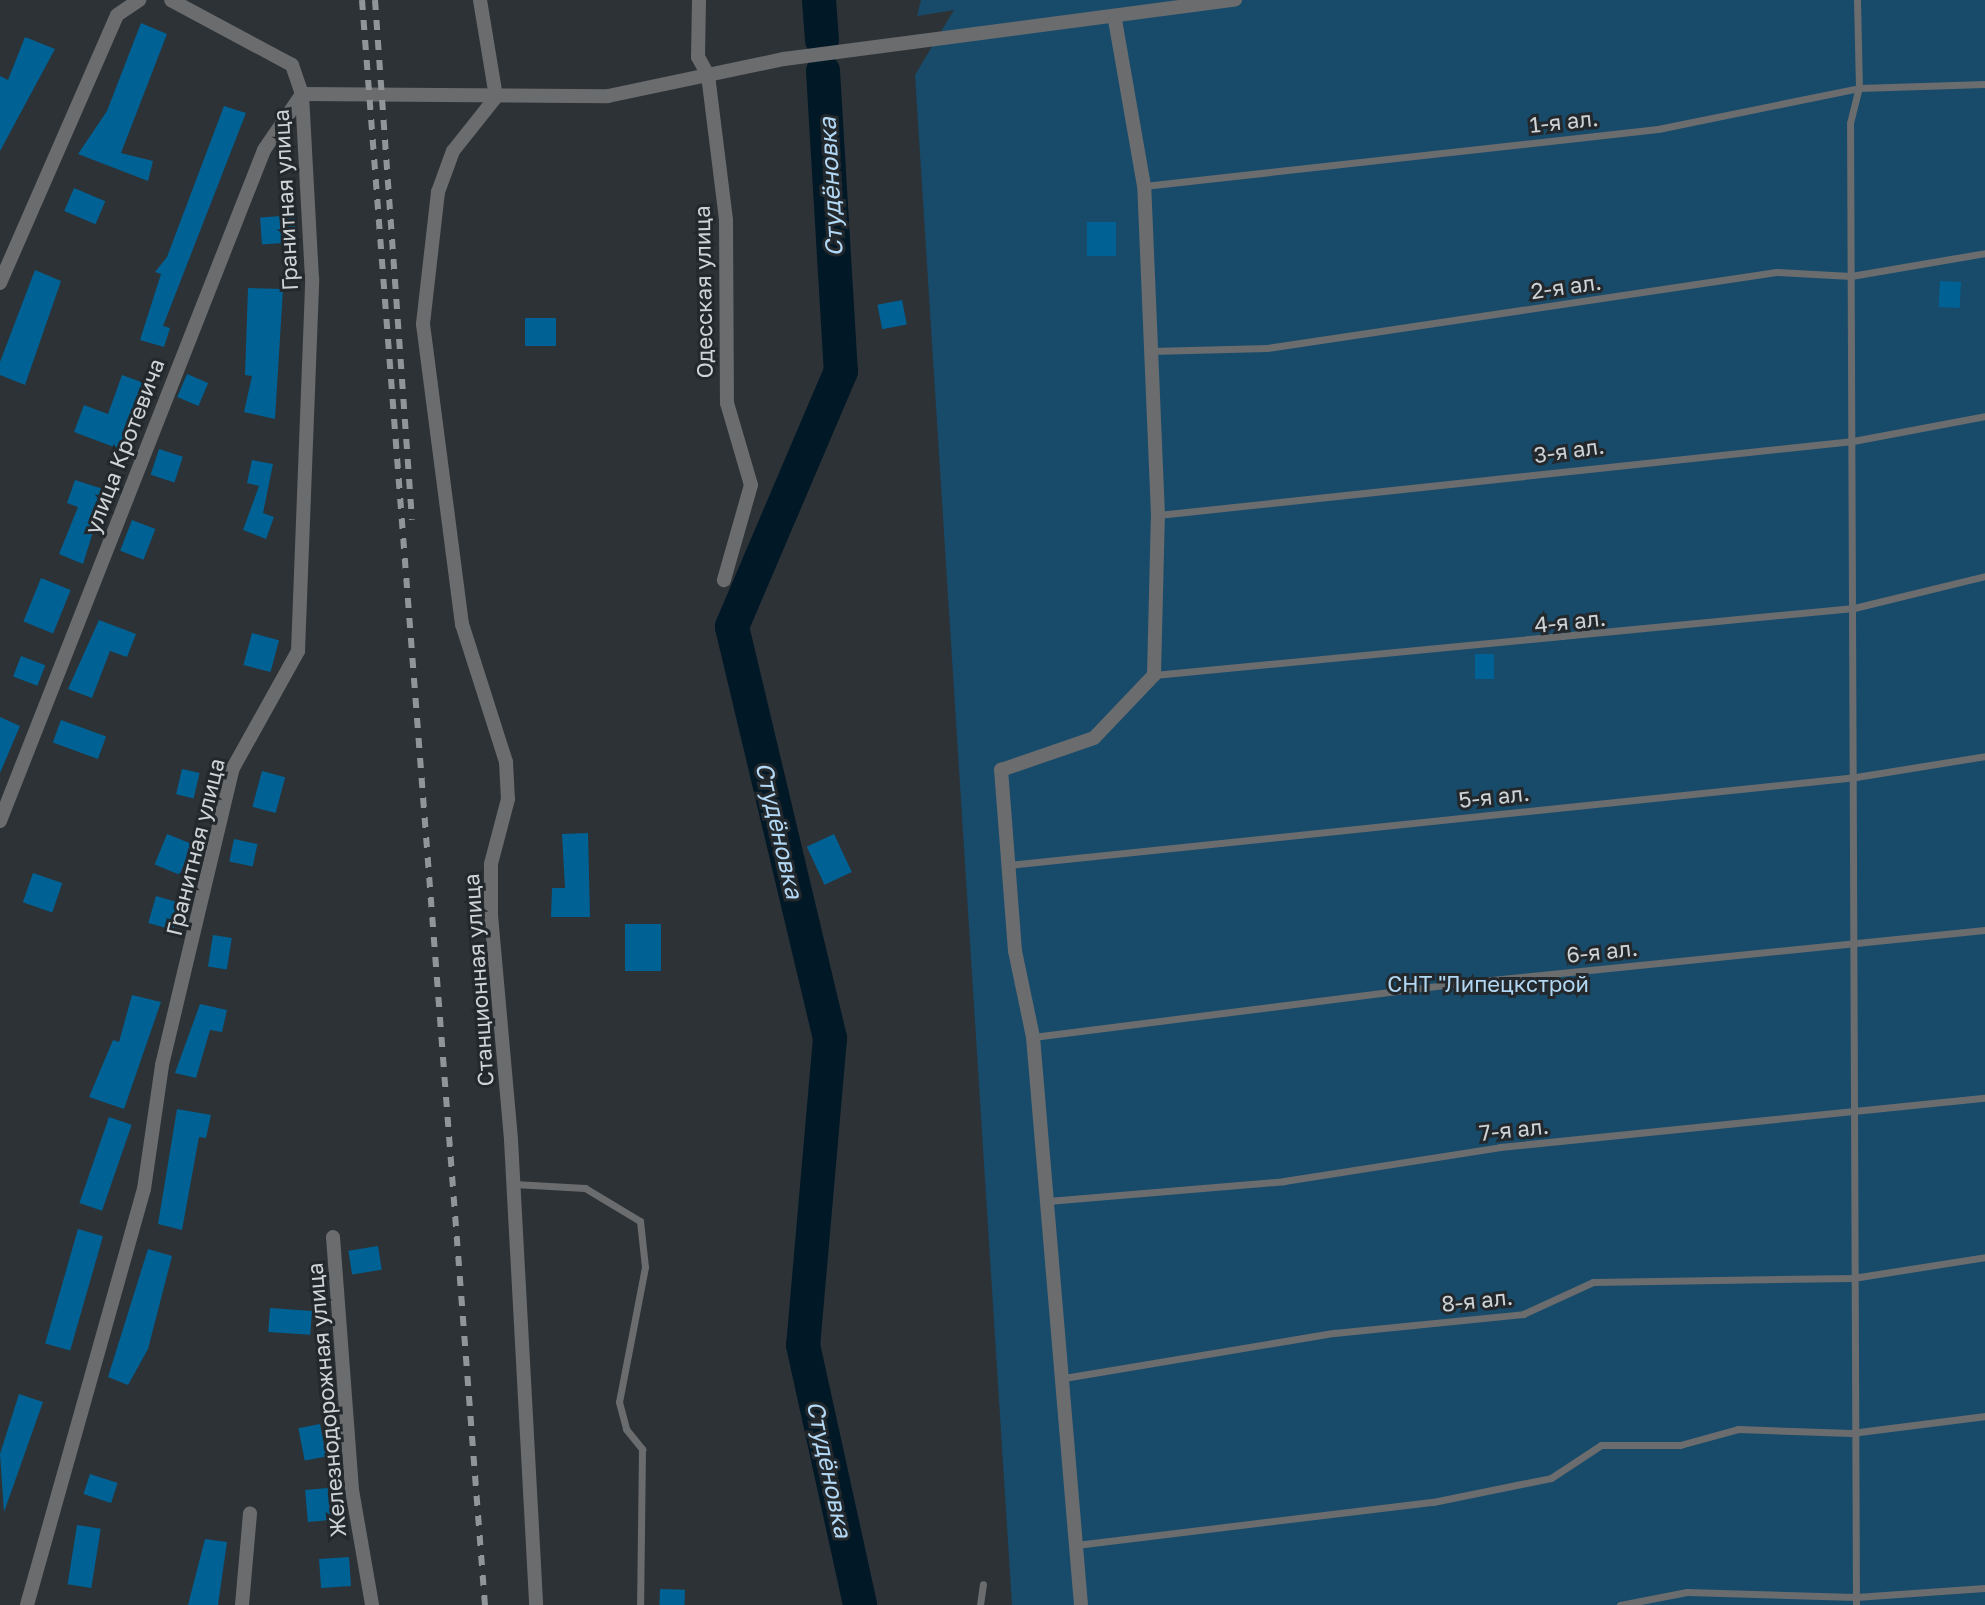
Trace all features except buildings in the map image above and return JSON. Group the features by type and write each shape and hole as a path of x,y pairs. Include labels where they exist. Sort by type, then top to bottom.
{"street":[{"path":"0,283 117,15 139,0"},
{"path":"171,0 292,65 302,94 496,97 608,96 708,75 1235,0"},
{"path":"480,0 496,97"},
{"name":"Одесская улица","path":"699,0 698,57 708,75 726,220 727,403 751,485 724,580"},
{"path":"1081,1605 1033,1037 1005,865 1001,770 1094,738 1154,675 1158,515 1144,186 1115,19"},
{"name":"улица Кротевича","path":"0,821 264,150 302,94"},
{"name":"Гранитная улица","path":"27,1605 144,1189 162,1065 233,768 298,651 312,279 302,94"},
{"name":"Станционная улица","path":"496,97 453,151 438,192 423,324 462,624 506,762 508,799 491,864 491,915 514,1184 536,1605"},
{"name":"Железнодорожная улица","path":"333,1237 352,1490 372,1605"},
{"path":"242,1605 250,1513"}],"lane":[{"path":"1856,1601 1851,1433 1856,777 1850,123 1859,88 1857,0"},
{"name":"1-я ал.","path":"1144,186 1658,129 1859,88 1985,84"},
{"name":"2-я ал.","path":"1151,351 1267,348 1776,272 1851,276 1985,253"},
{"name":"3-я ал.","path":"1158,515 1853,441 1985,416"},
{"name":"4-я ал.","path":"1154,675 1854,608 1985,576"},
{"name":"5-я ал.","path":"1005,865 1856,777 1985,756"},
{"name":"6-я ал.","path":"1033,1037 1462,983 1985,930"},
{"name":"7-я ал.","path":"1048,1201 1284,1181 1500,1147 1854,1116 1985,1098"},
{"path":"514,1184 585,1188 640,1221 645,1267 619,1402 626,1429 642,1449 640,1605"},
{"name":"8-я ал.","path":"1064,1378 1334,1333 1523,1314 1593,1282 1853,1278 1985,1257"},
{"path":"1076,1545 1433,1502 1551,1478 1601,1445 1680,1445 1738,1429 1851,1433 1985,1416"},
{"path":"980,1605 983,1584"},
{"path":"1620,1605 1687,1592 1856,1601 1985,1588"}],"green space":[{"name":"СНТ \"Липецкстрой","path":"921,0 1985,0 1985,1605 1012,1605 915,75 954,10 917,16"}],"waterway":[{"name":"Студёновка","path":"819,0 822,40"},
{"name":"Студёновка","path":"823,71 841,371 732,627 830,1038 803,1345 860,1605"}],"railway":[{"path":"362,0 485,1605"},
{"path":"375,0 412,520"}]}
